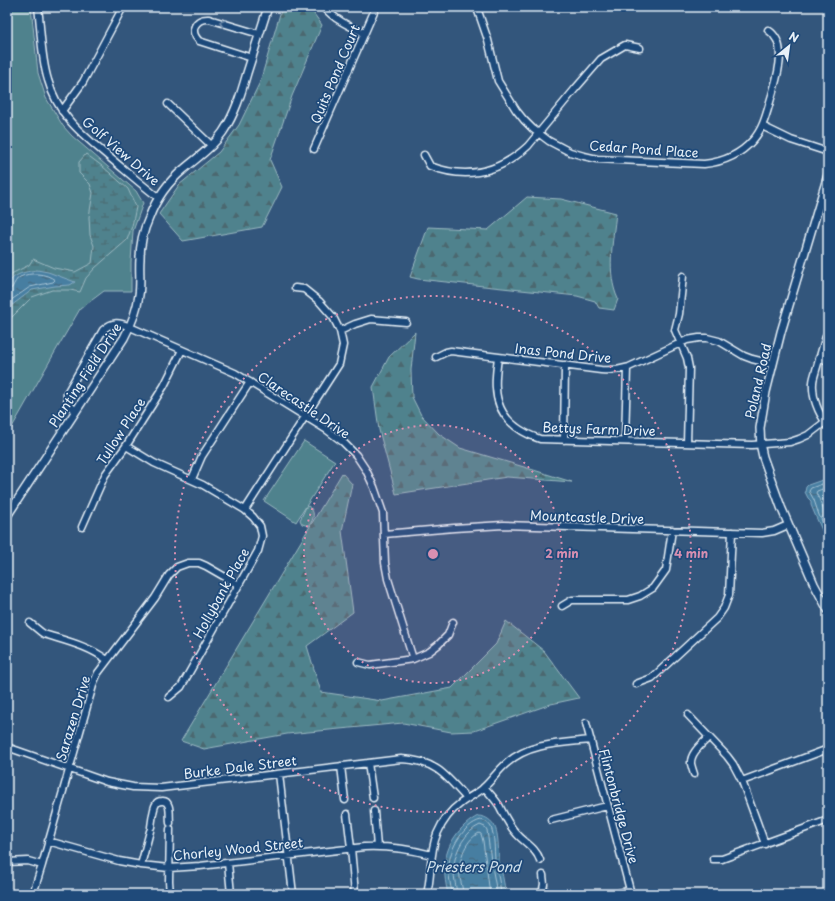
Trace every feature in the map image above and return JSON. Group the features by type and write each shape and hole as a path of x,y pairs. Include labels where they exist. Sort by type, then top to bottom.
{"street":[{"name":"Golf View Drive","path":"38,7 44,65 47,79 62,111 76,129 159,198"},
{"path":"62,111 83,82 123,7"},
{"name":"Planting Field Drive","path":"7,516 130,327 137,308 140,283 142,238 149,218 159,198 168,185 212,146 223,133 238,103 268,7"},
{"path":"324,7 334,17 343,23 364,33"},
{"name":"Quits Pond Court","path":"314,149 376,7"},
{"name":"Cedar Pond Place","path":"478,7 498,80 516,110 538,134 553,144 570,152 597,159 704,164 723,161 740,152 753,140 765,120 778,74 780,65 779,46 773,32 768,30"},
{"path":"252,58 199,40 195,35 194,27 202,19 209,18 259,34"},
{"path":"424,155 430,166 448,172 481,172 502,165 512,160 528,146 601,59 625,45 640,48"},
{"path":"168,104 212,146"},
{"path":"762,126 791,140 828,152"},
{"name":"Poland Road","path":"828,175 773,364 762,412 760,428 760,444 763,457 780,507 814,584 828,610"},
{"path":"683,276 679,314 675,330 687,358 689,368 687,443"},
{"path":"245,510 339,364 344,345 340,331 332,317 319,301 304,289 295,288"},
{"path":"340,331 371,319 406,322"},
{"name":"Clarecastle Drive","path":"76,411 67,402 67,393 101,332 107,326 122,323 235,373 327,430 343,442 356,455 366,470 374,487 383,513 385,563 388,579 413,659"},
{"path":"827,424 817,407 813,382 828,331"},
{"name":"Inas Pond Drive","path":"436,357 451,351 609,371 620,370 636,365 693,338 707,338 726,344 752,359 773,364"},
{"name":"Tullow Place","path":"82,527 105,475 126,446 164,386 182,350"},
{"name":"Bettys Farm Drive","path":"498,357 496,383 497,397 502,410 507,418 519,430 540,439 750,445 790,442 808,435 827,424"},
{"path":"819,358 828,361"},
{"path":"564,440 565,365"},
{"path":"625,441 627,368"},
{"path":"192,479 202,456 250,382"},
{"name":"Hollybank Place","path":"126,446 154,463 192,479 211,489 245,510 260,526 262,536 258,551 180,687 169,698"},
{"name":"Mountcastle Drive","path":"384,534 503,525 762,533 774,531 788,525"},
{"path":"562,606 572,600 628,600 640,596 653,588 666,570 672,530"},
{"path":"636,684 652,678 717,618 724,608 729,595 732,532"},
{"name":"Sarazen Drive","path":"32,894 42,865 94,682 98,673 155,598 169,575 177,567 188,563 199,563 239,584"},
{"path":"358,662 370,665 413,659 429,652 438,645 448,635 453,622"},
{"path":"30,623 44,634 92,650 107,660"},
{"path":"688,715 733,764 742,781 765,844"},
{"name":"Flintonbridge Drive","path":"586,723 630,892"},
{"path":"694,774 691,760 698,748 709,737"},
{"path":"427,894 435,840 441,826 452,810 484,787 507,762 523,752 542,746 591,740"},
{"name":"Burke Dale Street","path":"7,747 107,782 134,787 160,788 410,759 428,764 442,772 467,798"},
{"path":"742,781 828,749"},
{"path":"368,763 372,798"},
{"path":"341,766 345,800"},
{"path":"279,774 293,894"},
{"path":"484,787 500,807 511,828 534,849 540,860"},
{"path":"160,788 162,801 169,807 170,894"},
{"path":"141,865 154,807 158,802 162,801"},
{"path":"550,820 607,806"},
{"path":"374,811 378,846"},
{"path":"347,814 355,894"},
{"path":"713,859 722,859 828,820"},
{"name":"Chorley Wood Street","path":"48,841 119,861 169,868 228,863 378,846 406,849 432,855"},
{"path":"7,862 28,861 42,865"},
{"path":"228,863 231,894"},
{"path":"542,894 544,884 543,875"},
{"path":"615,894 630,892"}],"green space":[{"path":"7,7 31,7 38,73 46,98 63,126 72,136 136,191 143,203 133,231 131,291 104,291 80,309 7,436"},
{"path":"282,7 309,7 322,25 292,96 270,160 282,187 262,227 183,241 159,214 179,185 219,152 239,125 260,82"},
{"path":"86,154 128,189 136,207 127,240 95,268 86,278 80,292 70,290 52,290 32,297 7,322 7,279 13,273 29,265 33,259 54,268 75,272 92,263 94,246 90,235 89,217 93,193 90,184 79,173 79,162"},
{"path":"527,197 561,199 616,213 611,257 612,279 618,299 614,310 599,308 595,301 577,296 410,277 428,227 488,230"},
{"path":"415,332 411,370 412,397 421,415 439,434 460,448 572,482 507,477 396,494 379,430 373,387 389,357"},
{"path":"304,441 335,461 296,522 264,501"},
{"path":"342,473 352,484 342,531 353,612 307,646 321,692 382,701 452,688 496,644 506,621 544,651 579,698 551,704 474,731 451,732 403,723 287,734 204,749 181,741"},
{"path":"308,506 311,508 313,513 312,521 309,526 302,524 300,520 306,507"}],"water":[{"path":"37,270 48,272 75,282 70,285 32,290 7,309 7,289 11,280 23,273"},
{"path":"828,478 828,544 826,545 826,539 811,505 811,501 805,492 808,485"},
{"name":"Priesters Pond","path":"478,816 485,817 494,825 496,829 505,894 448,894 445,873 448,851 455,837 465,825"}]}
